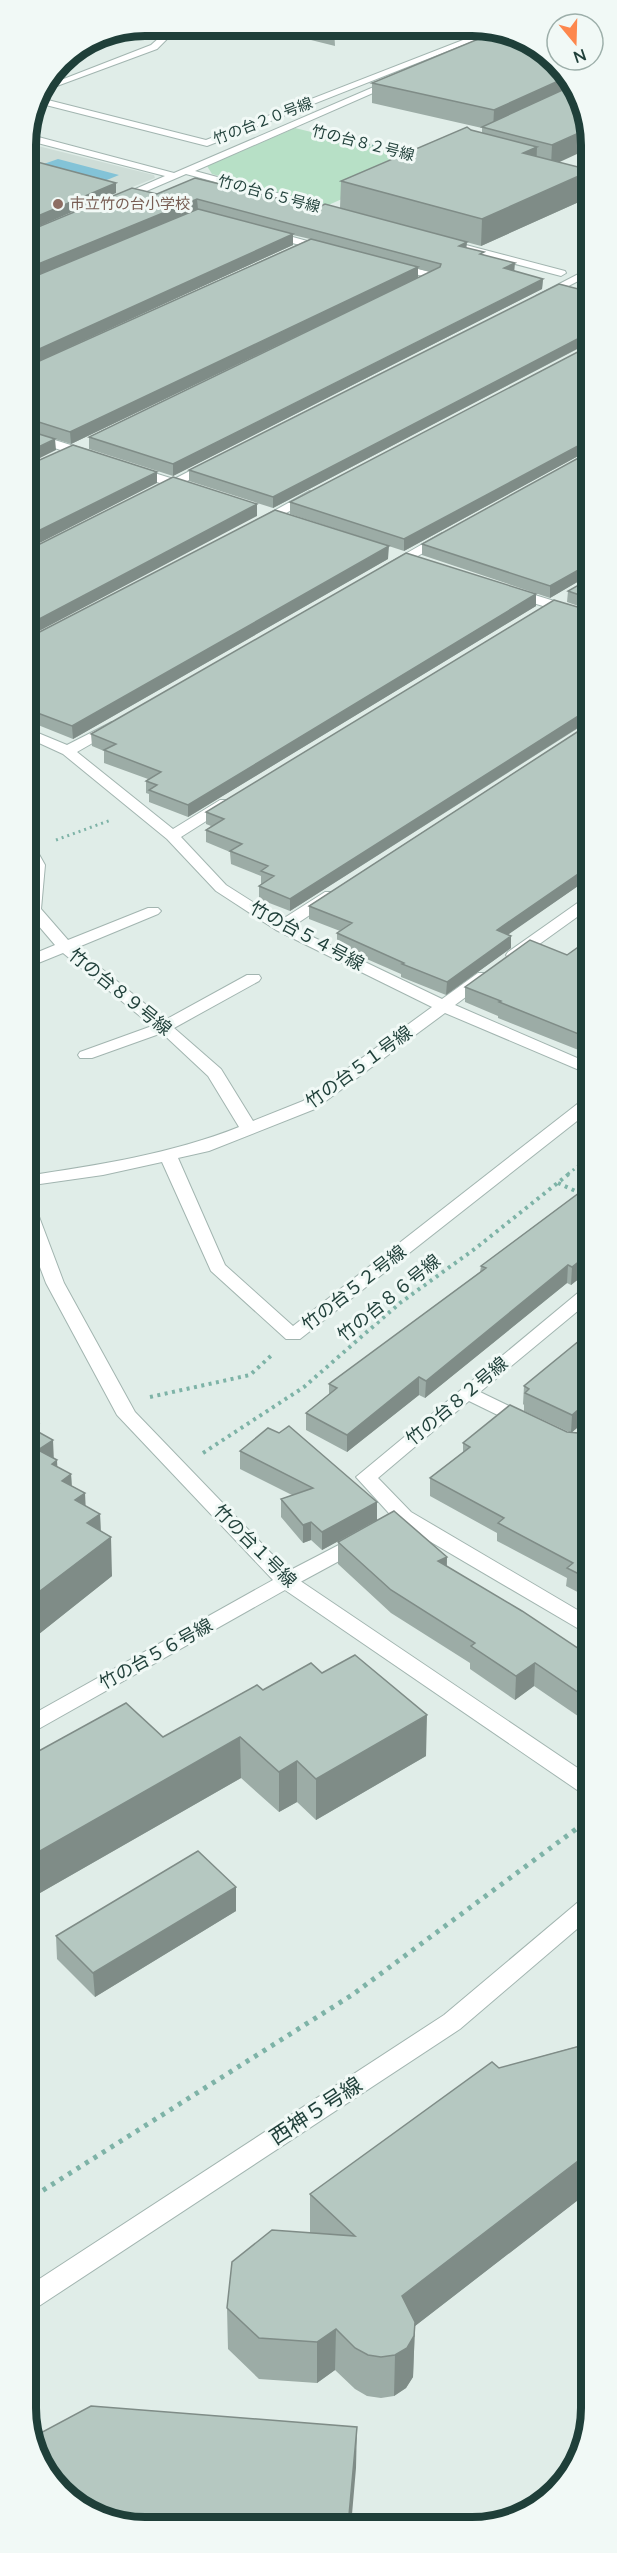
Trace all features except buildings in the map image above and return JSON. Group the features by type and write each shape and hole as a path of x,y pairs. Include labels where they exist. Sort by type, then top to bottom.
{"street":[{"path":"53,86 154,47 166,36"},
{"path":"469,36 504,41"},
{"path":"110,204 485,40"},
{"name":"竹の台２０号線","path":"45,102 207,143 485,40"},
{"name":"竹の台６５号線","path":"36,139 346,215"},
{"path":"264,232 332,250"},
{"path":"449,243 561,273"},
{"path":"287,254 309,244"},
{"path":"389,265 434,276 413,287"},
{"path":"528,303 581,276"},
{"path":"36,438 106,461"},
{"path":"54,459 94,440"},
{"path":"152,494 225,457"},
{"path":"128,468 206,494"},
{"path":"241,531 323,488"},
{"path":"250,508 294,522"},
{"path":"374,575 456,529"},
{"path":"383,550 427,565"},
{"path":"495,586 581,614"},
{"path":"532,616 571,592"},
{"path":"68,751 119,722"},
{"name":"竹の台５４号線","path":"36,737 68,751 172,836 221,888 281,927 443,1006 581,1066"},
{"path":"172,836 242,793"},
{"path":"281,927 341,888"},
{"name":"竹の台５１号線","path":"36,1180 103,1170 203,1147 309,1105 581,907"},
{"path":"36,959 153,911"},
{"name":"竹の台８９号線","path":"36,913 64,946 164,1027 215,1073 249,1129"},
{"path":"86,1055 164,1027 253,978"},
{"name":"竹の台５２号線","path":"168,1155 218,1266 293,1335 581,1110"},
{"name":"竹の台１号線","path":"36,1233 55,1283 127,1415 286,1581 581,1781"},
{"name":"竹の台８２号線","path":"581,1299 366,1477 404,1517 581,1621"},
{"path":"467,1393 541,1428"},
{"path":"286,1581 404,1517"},
{"name":"竹の台５６号線","path":"36,1722 286,1581"},
{"name":"西神５号線","path":"36,2294 452,2022 581,1912"}],"path":[{"name":"竹の台８２号線","path":"288,125 411,155"},
{"path":"36,844 139,809"},
{"name":"竹の台８６号線","path":"200,1455 304,1387 400,1303 476,1248 581,1164"},
{"path":"558,1183 581,1193"},
{"path":"120,1403 250,1375 293,1335"},
{"path":"36,2195 352,1995 581,1825"}],"shaded area":[{"name":"市立竹の台小学校","path":"36,146 154,175 155,178 36,226"}],"green space":[{"path":"295,128 429,161 326,206 212,174 207,166"}],"water":[{"path":"58,159 119,175 97,184 36,167"}],"place":[{"name":"市立竹の台小学校","path":"58,204"}]}
